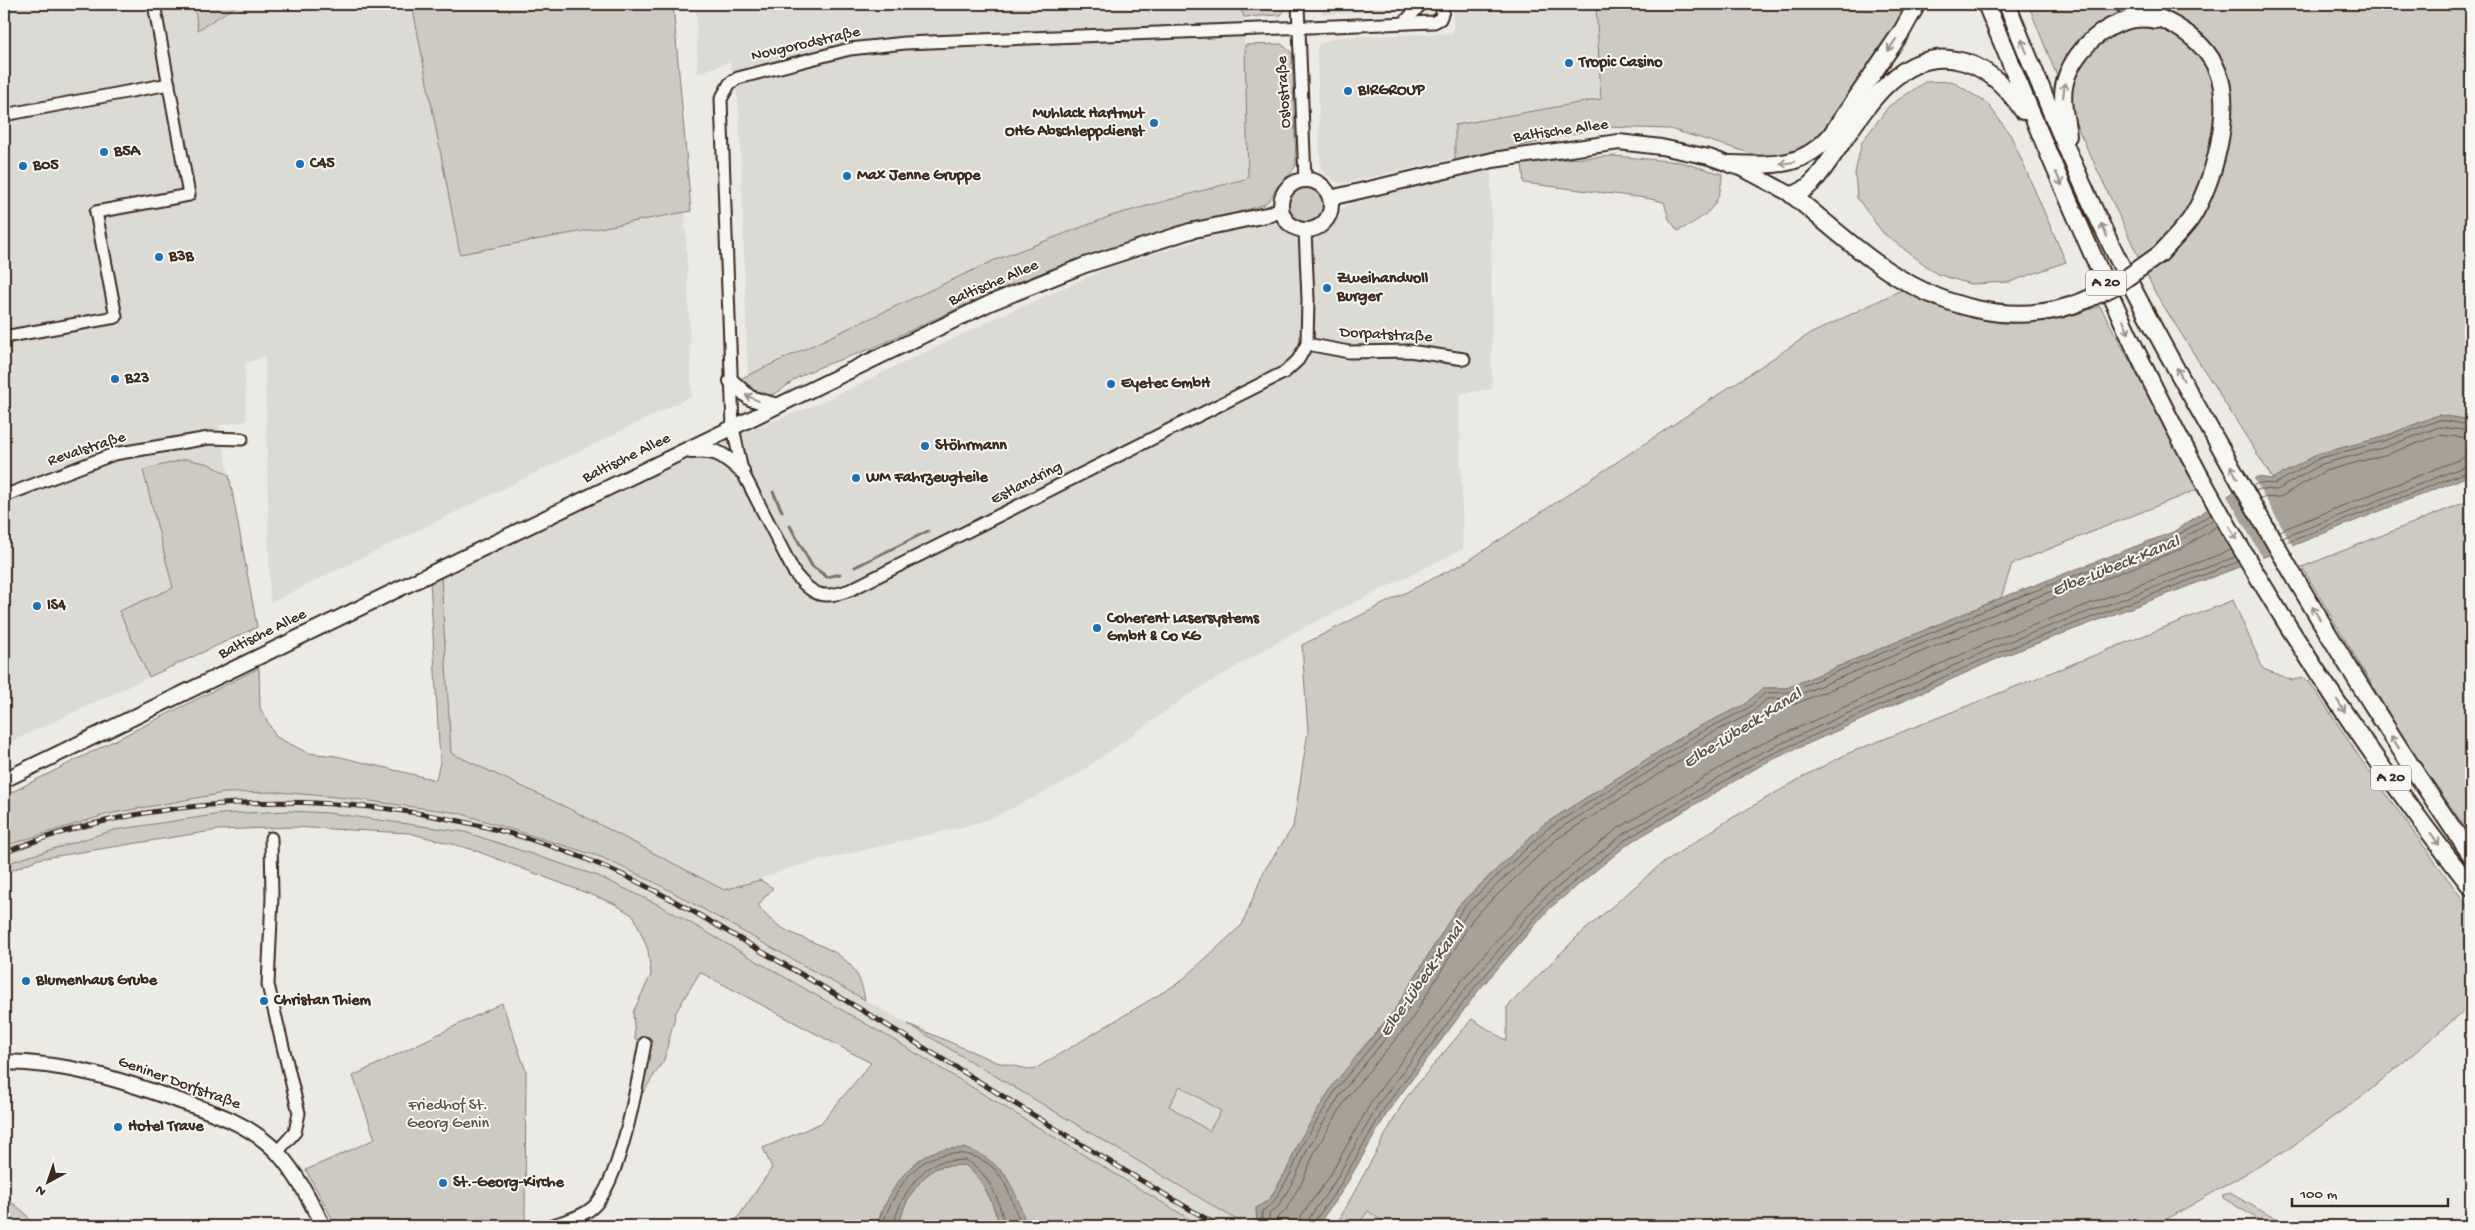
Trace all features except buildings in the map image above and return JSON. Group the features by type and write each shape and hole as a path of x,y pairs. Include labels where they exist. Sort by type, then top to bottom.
{"highway":[{"path":"1730,164 1794,162 1817,150 1831,135 1859,95 1917,4"},
{"name":"A 20","path":"1986,4 2039,135 2133,344 2240,546 2315,665 2384,769 2471,887"},
{"name":"A 20","path":"2007,4 2070,156 2116,255 2203,417 2341,655 2403,755 2471,855"},
{"path":"2039,135 2009,91 1990,74 1968,62 1944,57 1930,59 1904,71 1879,92 1812,183 1792,195 1876,263 1911,285 1941,299 1977,310 2012,314 2051,311 2070,307 2115,286 2160,254 2190,219 2201,200 2216,154 2223,96 2217,70 2203,49 2190,36 2173,24 2150,13 2123,4"},
{"path":"2070,156 2063,96 2070,68 2077,57 2098,35 2117,23 2138,18 2173,24"}],"main road":[{"name":"Baltische Allee","path":"1330,198 1493,160 1619,142 1688,152 1730,164 1792,195"},
{"path":"1305,180 1322,185 1330,198 1331,208 1327,218 1320,226 1305,230 1288,222 1281,209 1282,200 1288,188 1295,182 1305,180"},
{"name":"Baltische Allee","path":"4,780 990,303 1085,265 1190,231 1271,214 1281,209"},
{"path":"731,381 750,398 777,406"},
{"path":"680,452 708,449 727,458 742,471"},
{"name":"Geniner Dorfstraße","path":"4,1062 32,1062 92,1072 220,1114 251,1130 277,1152 298,1179 323,1226"}],"street":[{"path":"4,337 116,317 96,212 189,195 154,4"},
{"name":"Oslostraße","path":"1298,4 1305,180"},
{"path":"1404,24 1421,4"},
{"name":"Novgorodstraße","path":"733,427 721,99 730,83 738,78 841,51 905,43 1434,22 1440,19 1443,10 1440,4"},
{"path":"4,114 169,84"},
{"path":"1305,230 1308,299 1307,344"},
{"name":"Dorpatstraße","path":"1307,344 1349,352 1409,351 1464,359"},
{"name":"Estlandring","path":"733,427 742,471 795,574 806,587 818,594 833,596 856,588 1286,372 1298,360 1307,344"},
{"name":"Revalstraße","path":"4,496 114,454 209,438 242,439"},
{"path":"270,838 272,897 268,985 299,1113 295,1132 277,1152"},
{"path":"550,1226 580,1216 593,1207 606,1190 630,1117 645,1043"}],"shaded area":[{"path":"4,4 194,4 199,30 239,4 412,4 460,253 685,212 692,396 270,603 265,356 245,364 246,421 219,425 229,475 209,464 143,470 173,588 119,611 149,677 4,745"},
{"path":"696,4 1239,4 1244,17 1248,178 1111,216 995,260 748,376 739,105 730,62 698,73"},
{"path":"1317,4 1403,4 1396,11 1323,14"},
{"path":"1453,4 1596,4 1601,99 1455,125 1456,158 1345,183 1337,182 1327,176 1321,170 1320,159 1317,49 1319,44 1337,37 1453,33"},
{"path":"1491,168 1492,389 1459,394 1463,549 1291,634 1184,698 1071,779 992,818 974,824 789,868 739,887 724,890 572,810 451,753 441,576 699,450 818,404 998,317 1110,267 1247,226 1276,224 1291,236 1305,238 1320,235 1332,224 1340,210 1349,204"},
{"path":"278,792 347,798 459,813 601,857 660,885 908,1024 1247,1226 1201,1226 894,1040 661,906 401,822 329,813 290,811 221,814 114,830 4,866 4,846 108,814 224,793"},
{"path":"1180,1086 1221,1111 1209,1131 1169,1106"},
{"path":"1368,1211 1389,1226 1357,1226"}],"green space":[{"path":"194,4 239,4 198,30"},
{"path":"412,4 673,4 691,211 460,254"},
{"path":"1239,4 1290,4 1281,15 1244,17"},
{"path":"1596,4 1908,4 1905,12 1811,147 1770,159 1670,129 1603,127 1455,161 1455,125 1601,99"},
{"path":"2028,4 2471,4 2471,420 2438,415 2383,437 2318,454 2273,479 2156,294 2079,131"},
{"path":"1281,44 1292,53 1296,164 1270,199 1263,205 1139,240 1059,266 968,304 870,349 811,370 774,394 763,396 756,394 747,388 740,379 995,260 1111,216 1248,178 1245,45"},
{"path":"1952,81 1988,104 2011,136 2066,262 2010,282 1970,284 1937,274 1883,233 1857,198 1855,173 1862,142 1889,106 1925,82"},
{"path":"1614,156 1680,162 1722,174 1719,195 1710,210 1697,221 1678,231 1669,219 1664,202 1646,198 1524,183 1522,162"},
{"path":"1305,187 1319,192 1324,206 1319,220 1305,225 1291,220 1286,206 1291,192"},
{"path":"1903,289 1931,302 2047,319 2077,314 2100,306 2199,489 2012,564 2001,598 1787,688 1763,688 1744,705 1696,728 1543,825 1459,905 1394,1011 1360,1051 1298,1143 1287,1170 1269,1200 1256,1208 1257,1226 1247,1226 908,1024 996,1062 1033,1070 1180,982 1242,925 1264,871 1293,827 1308,732 1302,645 1468,561 1808,335","holes":["1180,1086 1221,1111 1209,1131 1169,1106"]},
{"path":"186,459 209,464 229,475 257,627 149,677 119,611 173,588 143,470"},
{"path":"2471,500 2471,836 2404,739 2302,567"},
{"path":"441,576 451,753 572,810 724,890 760,880 773,888 758,905 771,920 802,938 835,952 848,963 859,978 865,1000 660,885 601,857 459,813 347,798 278,792 224,793 108,814 4,846 4,796 259,668 260,708 276,737 308,753 336,756 436,780 440,762 430,581"},
{"path":"2233,600 2263,669 2292,680 2304,678 2307,682 2309,681 2362,761 2471,911 2471,1005 2369,1091 2287,1150 2155,1226 1390,1226 1368,1211 1357,1226 1339,1220 1405,1099 1472,1019 1507,1041 1507,1007 1577,937 1660,865 1727,821 1808,774 1849,753"},
{"path":"290,811 329,813 465,832 598,876 661,906 894,1040 1201,1226 1026,1226 1005,1173 963,1148 883,1206 877,1226 732,1226 772,1168 763,1148 821,1123 871,1063 700,972 676,1012 664,1060 642,1094 650,1042 635,1039 633,1012 651,975 648,950 634,916 613,903 471,849 409,833 292,827 218,830 38,859 4,874 4,866 14,861 114,830 221,814"},
{"name":"Friedhof St. Georg Genin","path":"502,1003 526,1071 525,1221 511,1226 336,1226 306,1170 375,1139 353,1076"},
{"path":"965,1165 983,1185 991,1200 1000,1226 899,1226 907,1201 923,1179 940,1167"},
{"path":"2230,1193 2288,1226 2269,1226 2223,1198 2223,1195"},
{"path":"4,1196 24,1212 34,1226 4,1226"}],"water":[{"name":"Elbe-Lübeck-Kanal","path":"2438,415 2471,420 2471,475 2231,570 2001,657 1765,763 1628,844 1550,908 1478,991 1389,1110 1343,1190 1317,1226 1257,1226 1256,1208 1269,1200 1287,1170 1298,1143 1333,1085 1394,1011 1459,905 1543,825 1696,728 1744,705 1763,688 1787,688 2001,598 2173,532 2257,477 2273,479 2318,454 2383,437"},
{"path":"963,1148 977,1153 998,1167 1006,1177 1018,1200 1026,1226 1000,1226 991,1200 983,1185 965,1165 937,1168 923,1179 912,1193 903,1210 899,1226 877,1226 891,1192 915,1163 936,1151"}],"pier":[{"path":"2253,477 2294,548 2273,556 2234,489"},
{"path":"2226,494 2264,560 2241,569 2206,508"}],"waterway":[{"path":"773,492 782,511"},
{"path":"790,526 812,566 827,577 840,574"},
{"path":"855,567 928,531"}],"railway":[{"path":"4,853 74,829 148,813 226,804 304,802 383,808 460,821 534,840 603,866 647,886 689,909 1219,1226"}],"place":[{"name":"Tropic Casino","path":"1569,63"},
{"name":"BIRGROUP","path":"1348,91"},
{"name":"Muhlack Hartmut OHG Abschleppdienst","path":"1154,123"},
{"name":"B5A","path":"104,152"},
{"name":"C45","path":"300,164"},
{"name":"B05","path":"23,166"},
{"name":"Max Jenne Gruppe","path":"847,176"},
{"name":"B3B","path":"159,257"},
{"name":"Zweihandvoll Burger","path":"1327,288"},
{"name":"B23","path":"115,379"},
{"name":"Eyetec GmbH","path":"1111,384"},
{"name":"Stöhrmann","path":"925,446"},
{"name":"WM Fahrzeugteile","path":"856,478"},
{"name":"IS4","path":"37,606"},
{"name":"Coherent Lasersystems GmbH & Co KG","path":"1097,628"},
{"name":"Blumenhaus Grube","path":"26,981"},
{"name":"Christan Thiem","path":"264,1001"},
{"name":"Hotel Trave","path":"118,1127"},
{"name":"St.-Georg-Kirche","path":"443,1183"}]}
